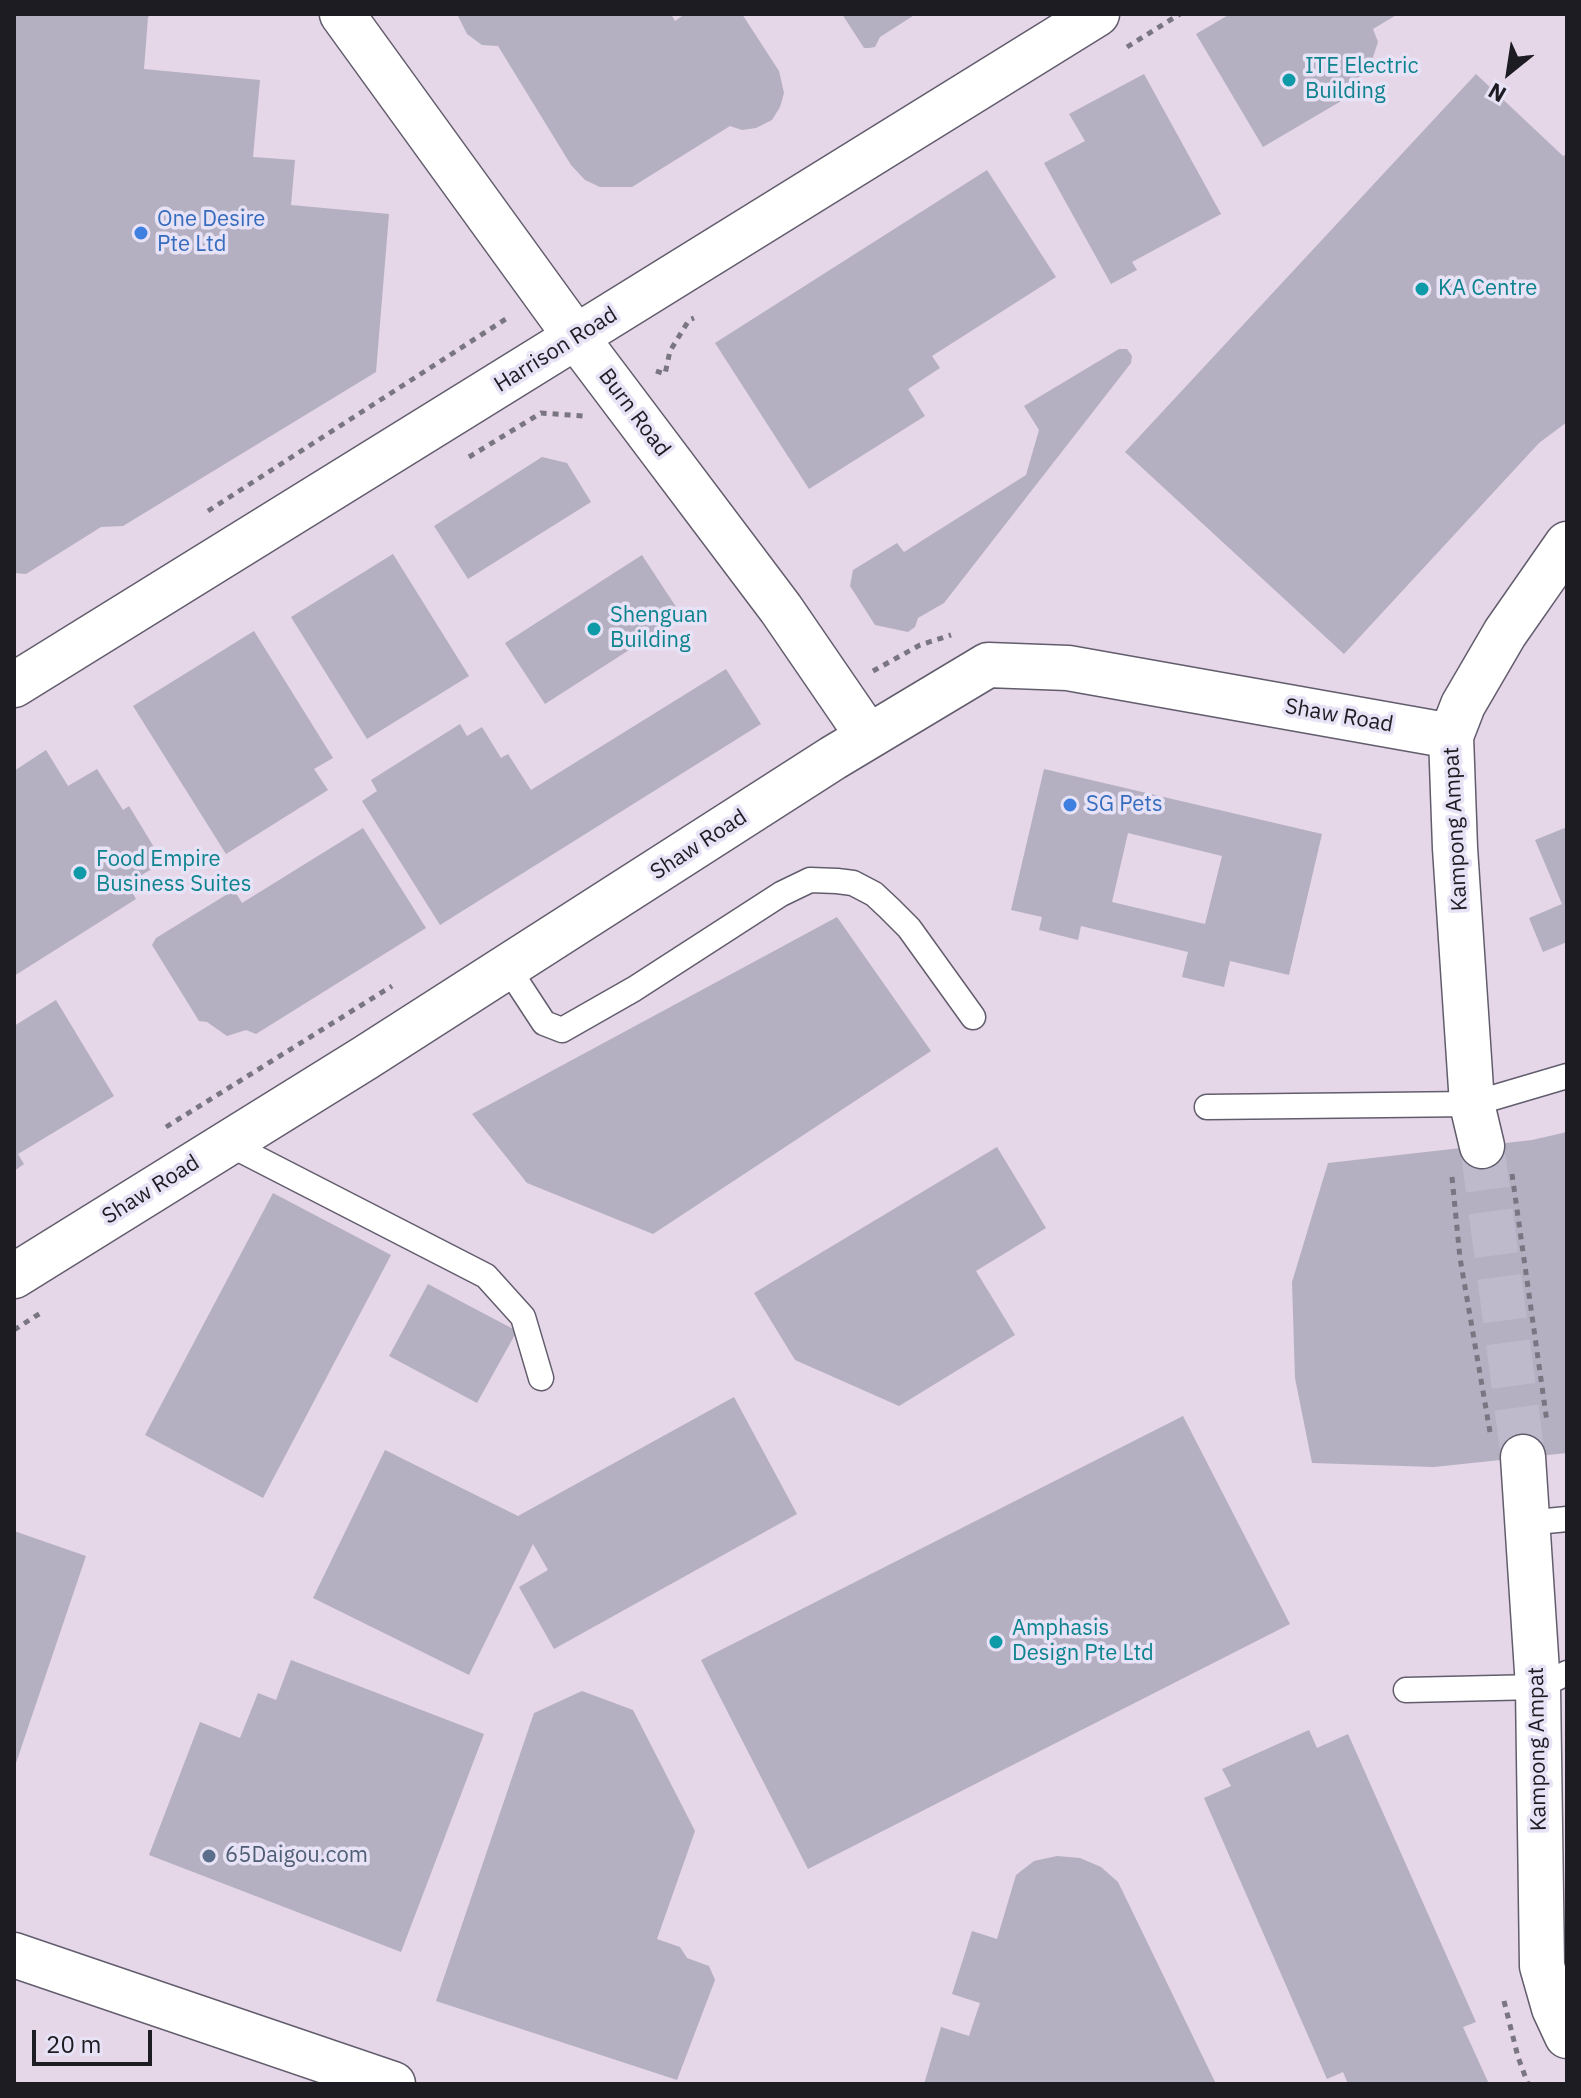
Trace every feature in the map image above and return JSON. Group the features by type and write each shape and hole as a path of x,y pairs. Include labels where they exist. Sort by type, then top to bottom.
{"street":[{"name":"Burn Road","path":"342,14 576,337 781,609 868,736"},
{"name":"Harrison Road","path":"14,685 1097,14"},
{"name":"Kampong Ampat","path":"1482,1163 1472,1104 1451,736 1463,705 1505,633 1567,544"},
{"name":"Shaw Road","path":"14,1276 508,968 868,736 988,665 1068,668 1451,736"},
{"name":"Kampong Ampat","path":"1521,1441 1546,1521 1553,1680 1542,1966 1554,2008 1567,2036"},
{"path":"14,1955 393,2084"}],"lane":[{"path":"508,968 544,1023 562,1030 634,989 781,894 810,880 837,881 853,883 874,894 909,928 973,1017"},
{"path":"1207,1107 1472,1104 1567,1076"},
{"path":"227,1143 486,1276 523,1317 541,1378"},
{"path":"1406,1690 1553,1680"}],"path":[{"path":"198,517 512,315 541,286"},
{"path":"1482,1163 1460,1258 1521,1441"},
{"path":"1482,1163 1521,1441"}],"shaded area":[{"path":"14,14 1567,14 1567,2084 14,2084"}],"building":[{"path":"16,14 152,14 148,17 144,69 260,80 253,157 295,160 291,205 389,214 376,372 123,526 101,527 26,574 14,573"},
{"path":"457,14 671,14 675,21 685,14 742,14 779,71 784,93 772,120 756,128 742,130 730,126 632,187 600,187 585,180 571,165 498,46 482,45 467,34"},
{"path":"842,14 916,14 880,37 875,47 864,48"},
{"name":"ITE Electric Building","path":"1230,14 1398,14 1373,29 1378,42 1368,72 1342,87 1348,97 1263,147 1196,34"},
{"path":"1144,74 1221,214 1132,262 1137,270 1111,284 1044,163 1085,141 1069,114"},
{"name":"KA Centre","path":"1476,74 1563,156 1567,154 1567,422 1539,443 1344,654 1125,452"},
{"path":"987,170 1056,277 932,356 940,368 908,389 925,416 809,489 715,343"},
{"path":"1119,349 1127,349 1132,356 1131,363 944,603 918,618 915,627 908,632 875,625 850,586 853,570 897,543 904,552 1026,475 1039,430 1024,406"},
{"path":"542,457 567,463 591,502 468,579 434,526"},
{"path":"393,554 469,676 367,739 291,617"},
{"name":"Shenguan Building","path":"642,555 682,616 545,704 505,643"},
{"path":"254,631 333,758 314,769 328,790 226,854 133,706"},
{"path":"726,669 761,724 440,925 362,801 377,791 371,780 460,724 467,736 482,727 501,758 508,754 531,790"},
{"name":"Food Empire Business Suites","path":"46,750 68,786 97,769 123,810 129,806 163,862 127,884 136,899 14,976 14,771"},
{"path":"1044,769 1322,834 1289,975 1230,961 1224,987 1182,977 1188,952 1081,926 1078,940 1039,930 1042,917 1011,910","holes":["1128,833 1222,856 1205,924 1112,902"]},
{"path":"1567,827 1567,942 1543,952 1529,918 1562,904 1535,840"},
{"path":"363,828 426,928 256,1034 246,1030 227,1036 207,1022 199,1021 152,945 156,938 234,890 242,903"},
{"path":"837,917 931,1051 653,1234 527,1183 472,1114"},
{"path":"56,1000 114,1096 18,1154 24,1164 14,1171 14,1026"},
{"path":"1567,1132 1567,1453 1434,1467 1312,1463 1295,1378 1292,1282 1328,1163 1532,1140"},
{"path":"997,1147 1046,1228 976,1271 1015,1335 899,1406 795,1360 754,1293"},
{"path":"273,1193 391,1255 263,1498 145,1435"},
{"path":"428,1284 517,1331 477,1403 389,1356"},
{"path":"734,1397 797,1514 554,1649 519,1587 548,1570 533,1544 469,1675 313,1598 385,1450 518,1516"},
{"name":"Amphasis Design Pte Ltd","path":"1183,1416 1290,1624 808,1869 701,1660"},
{"path":"14,1531 86,1556 15,1766 14,1766"},
{"path":"291,1660 484,1734 401,1952 149,1855 200,1722 240,1738 258,1693 276,1700"},
{"path":"582,1691 633,1710 695,1831 657,1939 680,1947 687,1958 709,1966 715,1980 677,2080 436,2001 534,1713"},
{"path":"1309,1730 1317,1748 1348,1734 1476,2022 1463,2027 1489,2084 1348,2084 1343,2072 1327,2079 1204,1798 1231,1786 1222,1769"},
{"path":"1057,1856 1080,1858 1101,1867 1118,1882 1216,2084 924,2084 941,2027 969,2036 980,2003 952,1994 972,1931 997,1939 1016,1875 1034,1861"}],"tunnel":[{"path":"1482,1146 1523,1457"}],"place":[{"name":"ITE Electric Building","path":"1289,80"},
{"name":"One Desire Pte Ltd","path":"141,233"},
{"name":"KA Centre","path":"1422,289"},
{"name":"Shenguan Building","path":"594,629"},
{"name":"SG Pets","path":"1070,805"},
{"name":"Food Empire Business Suites","path":"80,873"},
{"name":"Amphasis Design Pte Ltd","path":"996,1642"},
{"name":"65Daigou.com","path":"209,1856"}]}
